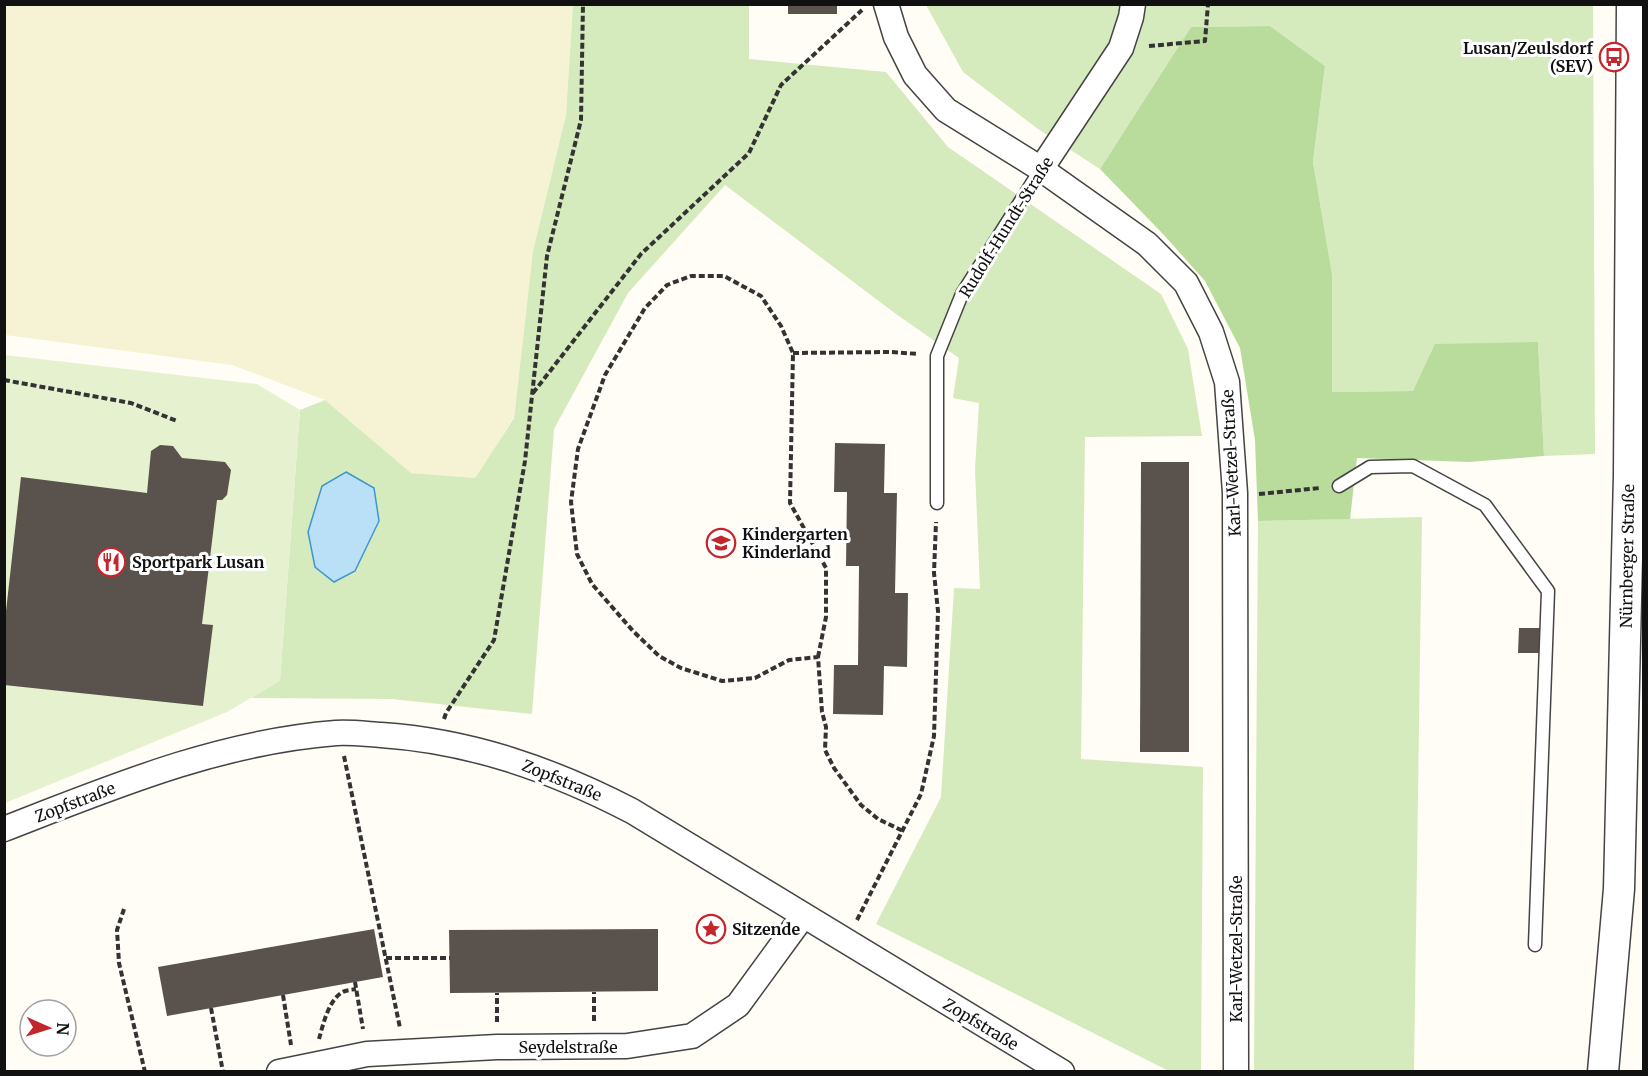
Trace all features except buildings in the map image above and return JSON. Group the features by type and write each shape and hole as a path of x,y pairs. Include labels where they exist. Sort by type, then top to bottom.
{"street":[{"name":"Karl-Wetzel-Straße","path":"886,4 896,38 915,75 946,110 1041,169 1147,244 1186,283 1211,332 1227,382 1235,493 1236,1071"},
{"name":"Rudolf-Hundt-Straße","path":"1041,169 1121,48 1133,4"},
{"name":"Nürnberger Straße","path":"1603,1071 1618,889 1629,475 1632,4"},
{"name":"Zopfstraße","path":"4,829 139,777 228,751 276,740 338,732 416,738 486,752 585,786 632,811 1062,1071"},
{"name":"Seydelstraße","path":"287,1070 367,1053 497,1047 627,1046 692,1036 738,1005 803,916"}],"lane":[{"name":"Rudolf-Hundt-Straße","path":"937,503 937,356 962,294 1041,169"},
{"path":"1339,486 1370,467 1413,466 1485,505 1548,591 1535,945"}],"path":[{"path":"438,742 446,713 494,640 525,460 547,256 581,120 583,4"},
{"path":"533,394 641,254 749,153 781,85 868,4"},
{"path":"1168,45 1205,41 1208,4"},
{"path":"818,657 789,660 755,678 723,681 681,668 659,656 633,631 592,584 577,554 571,502 578,449 605,375 645,308 667,285 691,276 724,276 760,296 781,326 793,353 790,503 826,568 826,617 818,657 822,712 826,727 825,750 834,768 861,805 878,819 903,831"},
{"path":"793,353 892,352 937,356"},
{"path":"4,380 131,403 177,421"},
{"path":"1254,494 1339,486"},
{"path":"846,942 921,794 934,736 938,611 933,573 937,503"},
{"path":"338,732 405,1051"},
{"path":"124,909 117,930 119,963 146,1071"},
{"path":"386,958 450,958"},
{"path":"356,982 367,1053"},
{"path":"322,1063 318,1042 324,1022 335,999 343,992 356,989"},
{"path":"594,992 594,1014"},
{"path":"497,993 497,1013"},
{"path":"283,995 287,1070"},
{"path":"211,1008 223,1071"}],"shaded area":[{"path":"5,5 573,5 566,115 533,251 514,417 475,478 411,473 325,400 232,365 5,335"}],"green space":[{"path":"573,5 749,5 749,59 886,72 948,147 1161,294 1188,349 1202,436 1085,437 1081,759 1203,767 1201,1071 1169,1071 876,924 941,797 954,588 980,589 975,469 979,403 953,398 959,358 896,314 725,185 628,293 554,429 532,714 392,699 251,698 280,680 300,410 325,400 411,473 475,478 514,418 533,251 566,115"},
{"path":"926,5 1593,5 1595,454 1544,456 1538,342 1413,391 1332,392 1332,274 1313,162 1325,66 1270,26 1191,27 1100,169 1038,129 963,72"},
{"path":"1270,26 1325,66 1313,162 1332,274 1332,392 1413,391 1435,344 1538,342 1544,456 1469,462 1357,458 1350,519 1258,521 1255,440 1240,348 1205,281 1100,169 1191,27"},
{"path":"5,355 257,384 300,410 280,681 227,712 5,803"},
{"path":"1422,517 1414,1071 1254,1072 1258,521"}],"water":[{"path":"346,472 374,488 379,521 355,571 334,582 315,567 308,532 322,486"}],"place":[{"name":"Lusan/Zeulsdorf (SEV)","path":"1614,57"},
{"name":"Kindergarten Kinderland","path":"721,543"},
{"name":"Sportpark Lusan","path":"111,562"},
{"name":"Sitzende","path":"711,929"}]}
